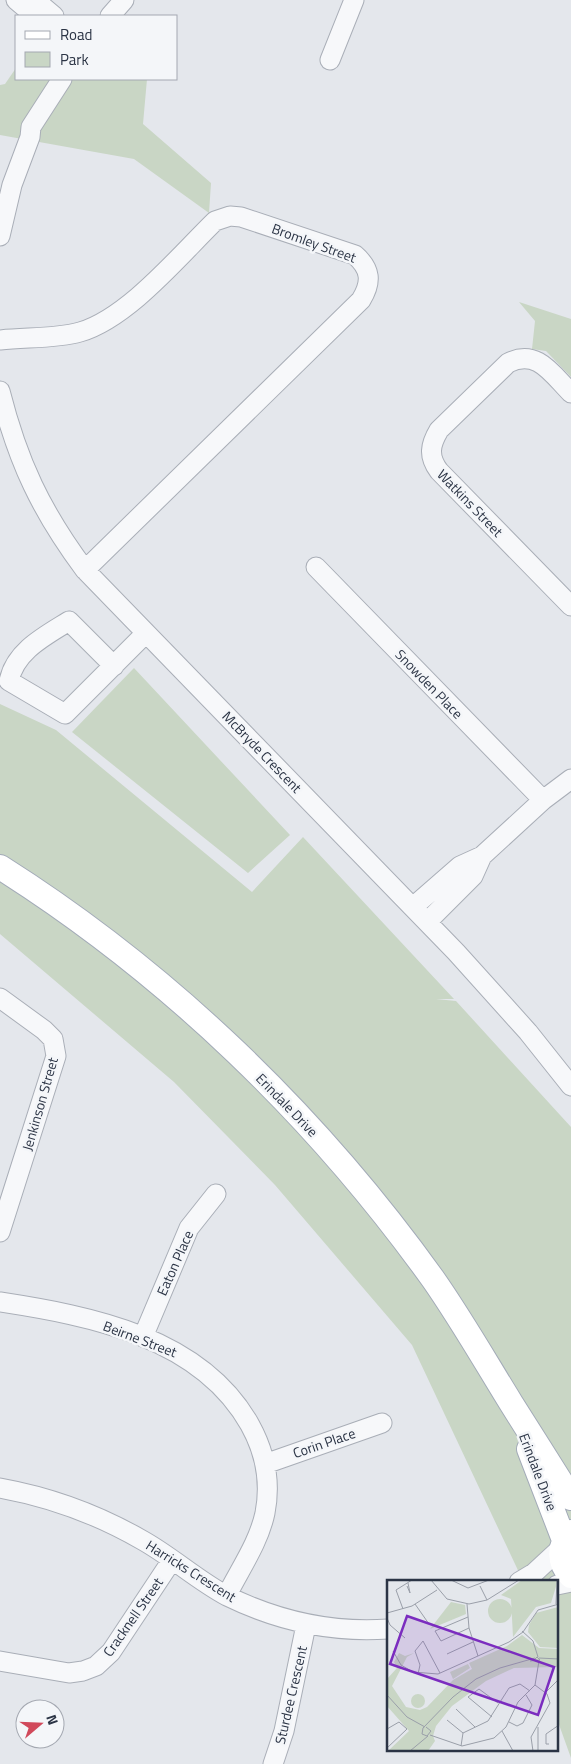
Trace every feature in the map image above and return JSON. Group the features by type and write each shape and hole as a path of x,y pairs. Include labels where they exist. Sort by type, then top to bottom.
{"main road":[{"name":"Erindale Drive","path":"0,867 94,932 151,977 194,1014 276,1091 360,1184 404,1239 460,1317 571,1498"},
{"name":"Erindale Drive","path":"511,1403 566,1540 562,1564 571,1576"}],"street":[{"path":"16,0 47,15"},
{"path":"35,0 48,15"},
{"path":"116,12 137,0"},
{"path":"330,60 354,0"},
{"path":"35,128 76,80"},
{"path":"0,236 12,185 35,128 56,84"},
{"name":"Bromley Street","path":"0,340 70,334 104,323 128,306 215,221 230,216 241,217 355,255 367,267 369,278 367,290 361,300 85,570"},
{"name":"Watkins Street","path":"571,393 540,361 524,357 515,359 508,363 439,430 433,440 430,451 432,462 439,471 571,606"},
{"name":"McBryde Crescent","path":"1,395 17,452 34,490 48,517 85,570 413,907 528,1032 571,1086"},
{"name":"Snowden Place","path":"316,567 543,800"},
{"path":"116,659 69,621 35,642 15,664 9,681 65,714 116,659 146,633"},
{"path":"413,907 460,866 482,856 543,800 571,779"},
{"path":"427,922 473,876 482,856"},
{"name":"Jenkinson Street","path":"0,998 44,1030 53,1039 56,1056 0,1232"},
{"name":"Eaton Place","path":"143,1337 189,1228 216,1194"},
{"name":"Beirne Street","path":"0,1302 83,1318 143,1337 186,1358 223,1388 243,1412 257,1438 265,1464 268,1488 262,1524 227,1595"},
{"name":"Corin Place","path":"265,1464 382,1423"},
{"name":"Harricks Crescent","path":"0,1488 62,1503 104,1520 143,1540 227,1595 275,1616 306,1625 366,1631 387,1630"},
{"path":"522,1580 534,1573 566,1540"},
{"name":"Cracknell Street","path":"0,1661 69,1673 83,1671 96,1666 111,1652 172,1560"},
{"path":"558,1585 571,1582"},
{"name":"Sturdee Crescent","path":"273,1764 284,1731 306,1625"}],"green space":[{"path":"15,69 15,80 147,80 143,124 211,183 209,213 134,159 0,135 0,85 5,84"},
{"path":"519,302 571,319 571,377 546,351 532,349 535,321"},
{"path":"134,668 290,835 248,873 72,732"},
{"path":"0,704 56,730 252,892 303,837 454,999 436,999 456,1001 571,1127 571,1758 558,1722 558,1580 523,1580 412,1345 275,1185 174,1082 0,934"}]}
